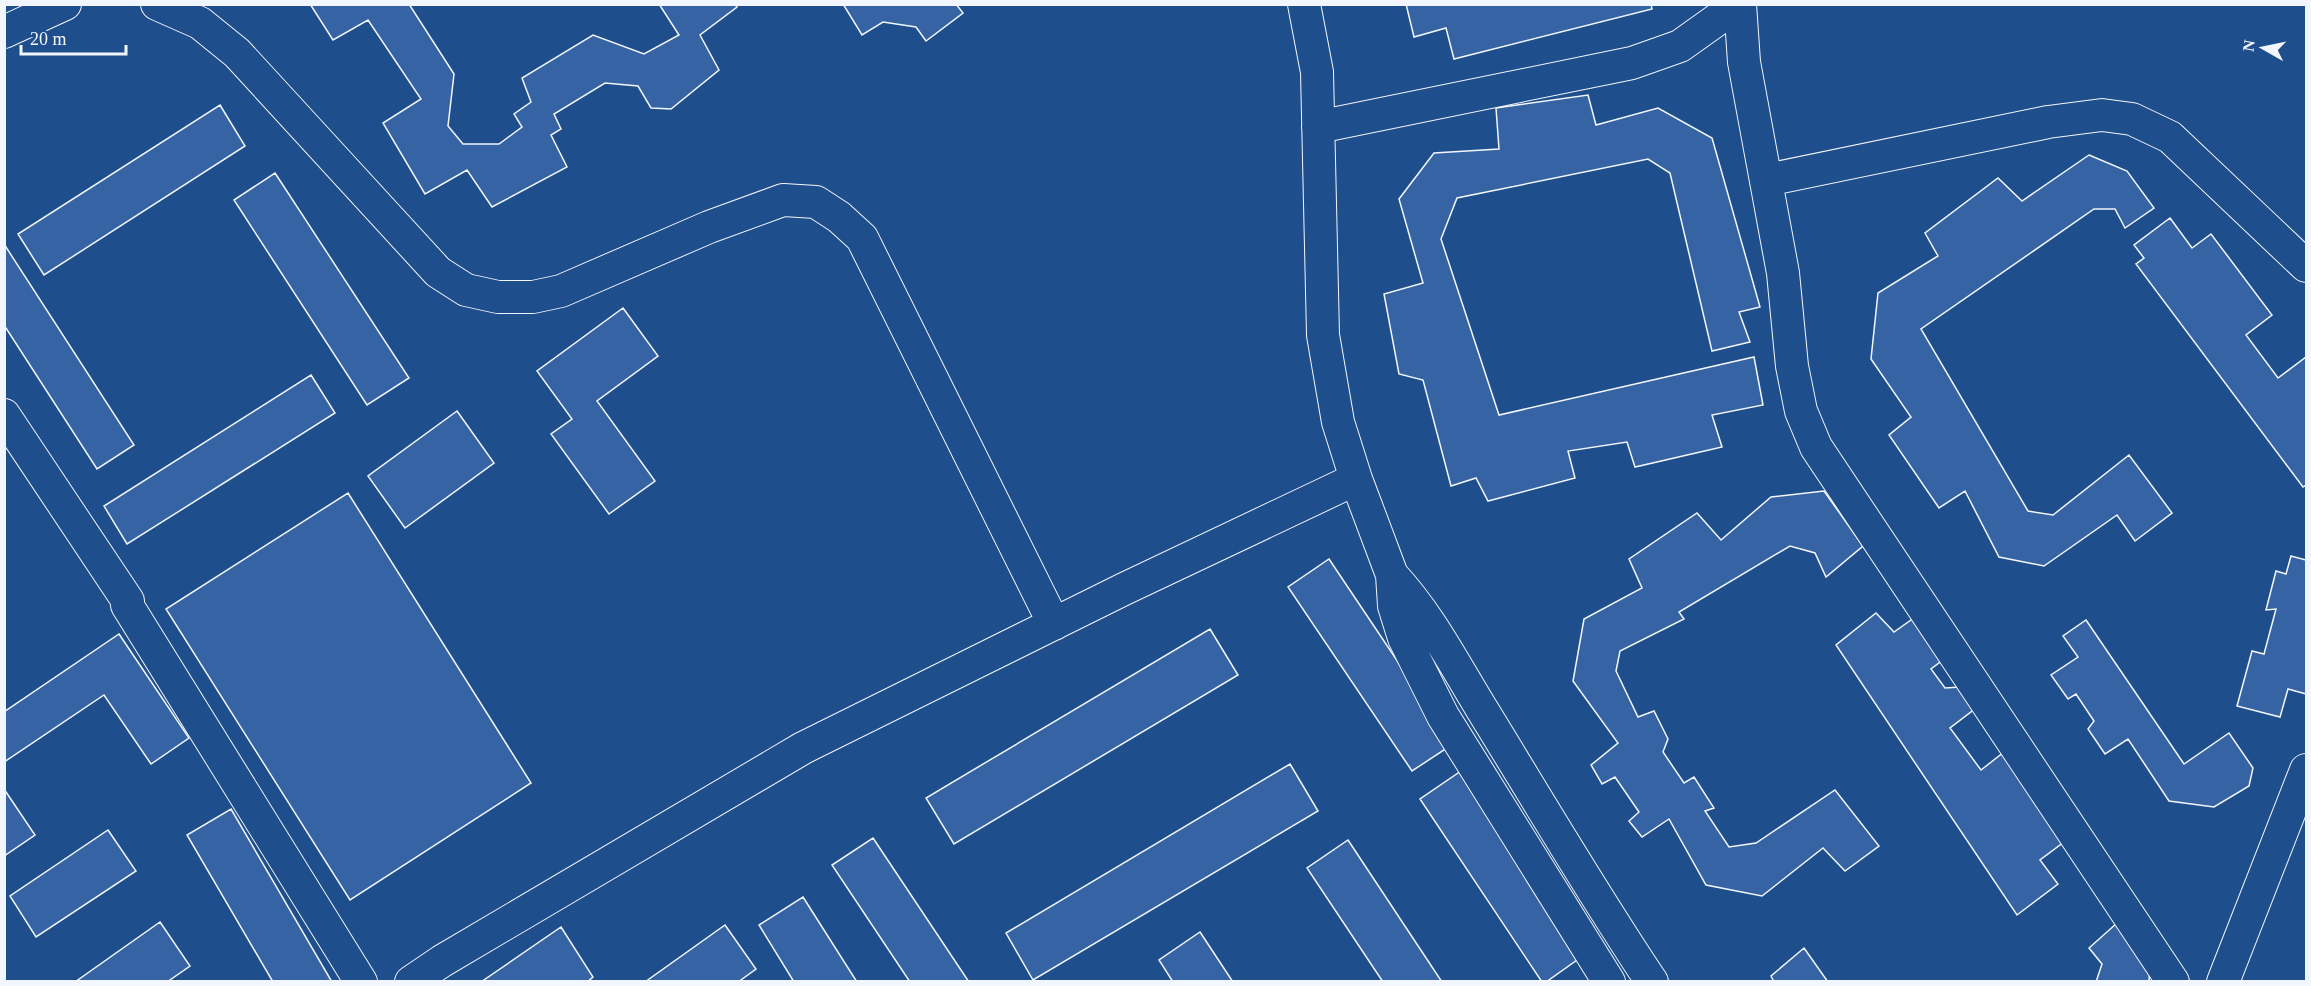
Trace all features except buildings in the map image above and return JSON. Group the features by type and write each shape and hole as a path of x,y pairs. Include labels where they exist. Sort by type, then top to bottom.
{"street":[{"path":"4,32 65,4"},
{"path":"157,4 200,23 237,53 438,272 466,290 498,297 533,297 561,291 709,227 783,200 816,202 839,217 862,238 1054,624"},
{"path":"1304,4 1317,72 1323,335 1338,422 1392,575 1394,606 1404,638 1443,716 1595,977"},
{"path":"1318,127 1632,63 1680,45 1740,4"},
{"path":"1740,4 1744,62 1783,273 1792,366 1801,411 1816,447 2173,981"},
{"path":"1767,180 2048,122 2102,115 2132,119 2170,137 2307,266"},
{"path":"4,415 128,601 127,605 361,981"},
{"path":"411,981 442,960 803,748 1356,478"},
{"path":"1392,575 1413,598 1434,627 1472,693 1652,981"},
{"path":"2223,981 2306,774"}]}
